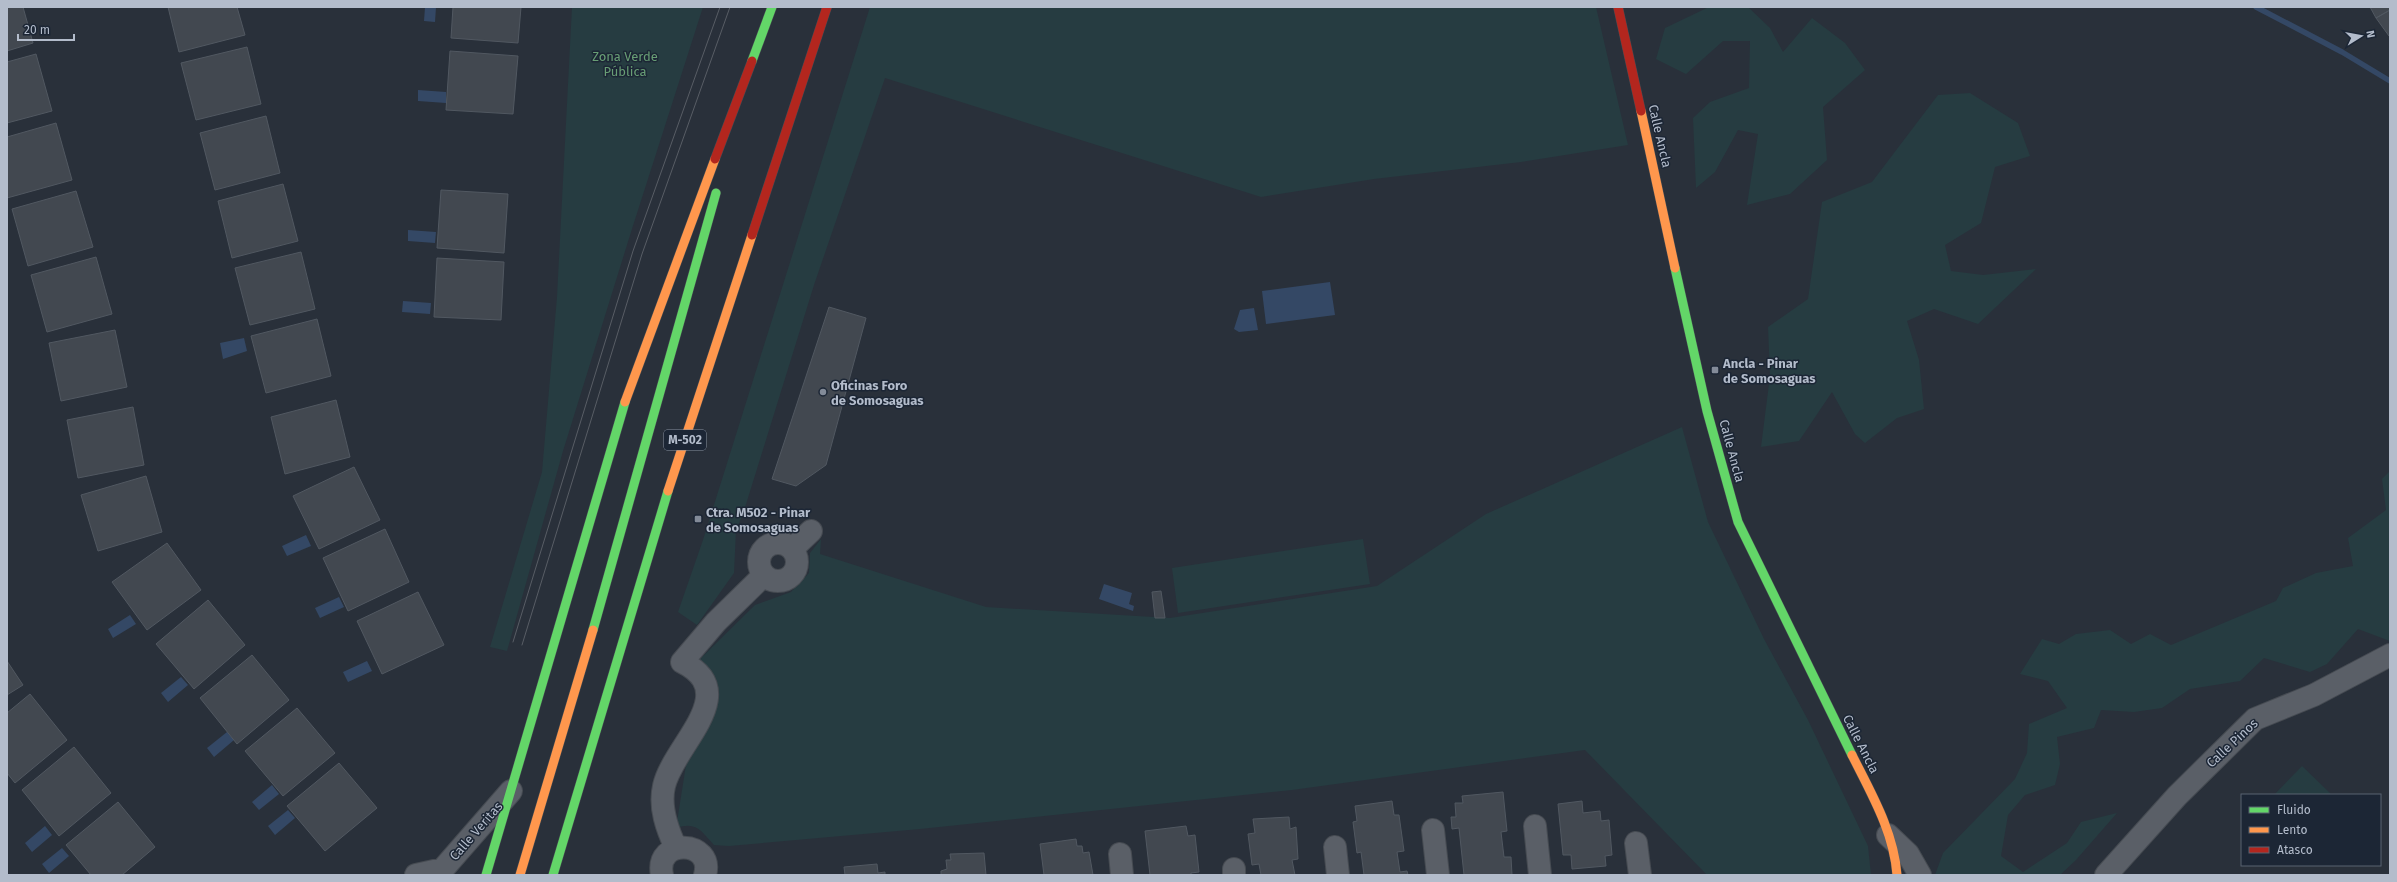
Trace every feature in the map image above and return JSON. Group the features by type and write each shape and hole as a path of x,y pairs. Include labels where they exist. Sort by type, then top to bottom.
{"main road":[{"path":"486,875 620,416 651,328 772,7"},
{"name":"M-502","path":"553,875 648,553 827,7"},
{"name":"Calle Ancla","path":"1618,7 1707,411 1738,522 1881,813 1896,861 1896,875"},
{"path":"726,156 754,57"},
{"name":"M-502","path":"520,875 577,686 718,187"}],"street":[{"path":"676,848 665,821 664,786 671,768 702,718 707,706 708,693 701,676 691,666 674,663 764,575 760,568 759,559 765,548 776,543 792,549 811,531"},
{"name":"Calle Pinos","path":"2106,875 2177,796 2255,719 2314,695 2390,655"},
{"name":"Calle Veritas","path":"416,875 443,869 511,791"},
{"path":"1535,826 1540,875"},
{"path":"1432,830 1438,875"},
{"path":"1888,835 1908,854 1920,875"},
{"path":"1636,843 1640,875"},
{"path":"1335,847 1338,875"},
{"path":"662,875 664,858 676,848 690,848 697,851 705,863 705,875"}],"green space":[{"name":"Zona Verde Pública","path":"572,7 703,7 563,451 507,651 490,647 542,472 557,297"},
{"path":"870,7 1596,7 1628,145 1521,162 1374,179 1261,197 885,78 814,285 743,514 736,530 734,573 697,625 678,612 703,540"},
{"path":"1709,7 1748,7 1770,28 1783,52 1812,18 1845,43 1865,70 1823,107 1827,160 1790,194 1747,205 1758,134 1738,130 1715,172 1696,188 1693,118 1710,102 1749,88 1750,41 1723,41 1686,74 1656,59 1665,28"},
{"path":"1970,93 2018,123 2030,156 1995,167 1981,223 1945,245 1951,271 1983,275 2036,269 1978,324 1934,309 1907,321 1919,360 1924,409 1897,418 1865,443 1855,434 1832,392 1799,441 1761,447 1770,376 1768,327 1808,299 1822,202 1872,182 1938,95"},
{"path":"1682,427 1708,522 1764,639 1808,720 1868,846 1871,875 1707,875 1585,750 1292,790 920,829 729,846 714,845 702,832 694,827 683,826 676,828 686,765 715,713 718,690 716,679 698,661 755,605 791,592 809,573 810,553 821,539 820,554 986,607 1170,618 1377,586 1486,514"},
{"path":"2390,471 2390,641 2358,629 2327,664 2310,672 2264,658 2240,681 2190,689 2162,708 2134,712 2101,710 2094,728 2057,737 2060,764 2055,785 2025,795 2008,815 2001,856 2023,872 2067,843 2081,822 2117,813 2076,860 2060,875 1935,875 1943,853 2015,779 2027,753 2029,724 2067,708 2048,681 2020,674 2042,639 2059,644 2076,634 2110,630 2131,644 2150,634 2171,645 2276,601 2283,588 2316,573 2353,566 2348,538 2386,510 2382,479"},
{"path":"1363,539 1370,584 1178,613 1172,568"},
{"path":"2302,766 2331,794 2275,794"}],"water":[{"path":"425,7 436,7 435,22 424,21"},
{"path":"418,90 446,92 446,103 418,101"},
{"path":"408,230 436,232 435,243 408,241"},
{"path":"1330,282 1335,315 1266,324 1262,291"},
{"path":"403,301 431,303 430,314 402,312"},
{"path":"1254,308 1258,330 1239,332 1234,329 1240,310"},
{"path":"244,338 247,351 223,359 220,343"},
{"path":"306,535 311,546 287,556 282,546"},
{"path":"1104,584 1132,593 1129,604 1134,606 1133,611 1099,599"},
{"path":"339,597 344,607 320,618 315,608"},
{"path":"130,615 136,624 113,638 108,629"},
{"path":"367,661 372,671 348,682 343,672"},
{"path":"181,677 188,685 168,702 161,693"},
{"path":"227,732 234,740 214,757 207,748"},
{"path":"272,785 279,794 259,810 252,802"},
{"path":"288,810 295,818 275,835 268,826"},
{"path":"45,826 52,835 32,852 25,843"},
{"path":"62,848 69,856 49,873 42,864"}],"building":[{"path":"7,7 23,7 33,43 7,51"},
{"path":"168,7 237,7 245,35 179,52"},
{"path":"453,7 521,7 518,43 451,38"},
{"path":"2370,7 2390,7 2390,10 2376,18"},
{"path":"2390,10 2390,36 2389,36 2376,18"},
{"path":"247,47 261,104 196,120 181,63"},
{"path":"450,51 518,56 513,114 446,110"},
{"path":"36,54 52,111 7,123 7,62"},
{"path":"266,116 280,173 215,190 200,133"},
{"path":"56,123 72,180 7,198 7,137"},
{"path":"283,184 298,241 232,258 218,201"},
{"path":"441,190 508,194 504,253 437,248"},
{"path":"76,191 93,247 28,266 12,209"},
{"path":"301,252 315,309 250,325 235,268"},
{"path":"96,257 112,314 47,332 31,275"},
{"path":"437,258 504,262 501,320 434,317"},
{"name":"Oficinas Foro de Somosaguas","path":"829,307 866,318 826,465 796,486 772,479"},
{"path":"317,319 331,376 266,393 251,336"},
{"path":"115,330 127,387 61,401 49,343"},
{"path":"336,400 350,457 285,474 271,417"},
{"path":"133,407 144,465 78,478 67,420"},
{"path":"354,467 380,520 319,549 293,496"},
{"path":"146,476 162,532 98,551 81,495"},
{"path":"385,529 409,582 348,611 323,558"},
{"path":"167,543 201,590 147,630 112,582"},
{"path":"1161,591 1165,618 1155,618 1152,592"},
{"path":"418,592 444,645 382,674 357,621"},
{"path":"208,600 245,645 194,689 156,644"},
{"path":"252,655 289,700 237,744 200,698"},
{"path":"7,661 23,685 7,695"},
{"path":"30,694 67,740 15,783 7,773 7,713"},
{"path":"297,708 335,753 283,796 245,751"},
{"path":"74,747 111,793 59,836 22,790"},
{"path":"339,763 377,808 325,851 287,806"},
{"path":"1503,792 1507,831 1501,832 1504,857 1511,857 1512,875 1464,875 1459,828 1452,829 1451,817 1456,817 1455,803 1463,803 1462,796"},
{"path":"1392,801 1394,815 1399,815 1404,851 1397,852 1400,872 1407,871 1408,875 1364,875 1361,852 1357,853 1353,822 1357,821 1355,806"},
{"path":"1582,801 1583,813 1600,811 1601,821 1609,820 1612,855 1605,856 1606,866 1572,869 1571,855 1563,855 1558,804"},
{"path":"118,802 155,847 122,875 91,875 66,845"},
{"path":"1289,817 1290,829 1296,827 1298,859 1292,860 1295,875 1261,875 1259,864 1252,865 1248,834 1255,833 1253,819"},
{"path":"1186,826 1188,836 1195,835 1199,872 1191,873 1191,875 1150,875 1145,831"},
{"path":"1076,839 1077,846 1082,846 1083,853 1089,852 1093,875 1044,875 1040,844"},
{"path":"984,853 986,875 941,875 941,871 947,869 946,860 951,860 950,854"},
{"path":"877,864 878,873 885,872 885,875 845,875 844,867"}],"waterway":[{"path":"2256,7 2342,52 2390,81"}],"tram line":[{"path":"513,642 633,251 720,7"},
{"path":"522,645 642,254 730,7"}],"traffic: fast":[{"path":"752,61 772,7"},
{"path":"593,630 716,193"},
{"path":"1675,268 1707,411 1738,522 1852,755"},
{"path":"486,875 625,402"},
{"path":"553,875 668,491"}],"traffic: slow":[{"path":"1641,111 1675,268"},
{"path":"625,402 715,159"},
{"path":"668,491 752,235"},
{"path":"520,875 593,630"},
{"path":"1852,755 1874,798 1886,828 1895,859 1897,875"}],"traffic: jam":[{"path":"752,235 827,7"},
{"path":"1618,7 1641,111"},
{"path":"715,159 752,61"}],"place":[{"name":"Ancla - Pinar de Somosaguas","path":"1715,370"},
{"name":"Oficinas Foro de Somosaguas","path":"823,392"},
{"name":"Ctra. M502 - Pinar de Somosaguas","path":"698,519"}]}
